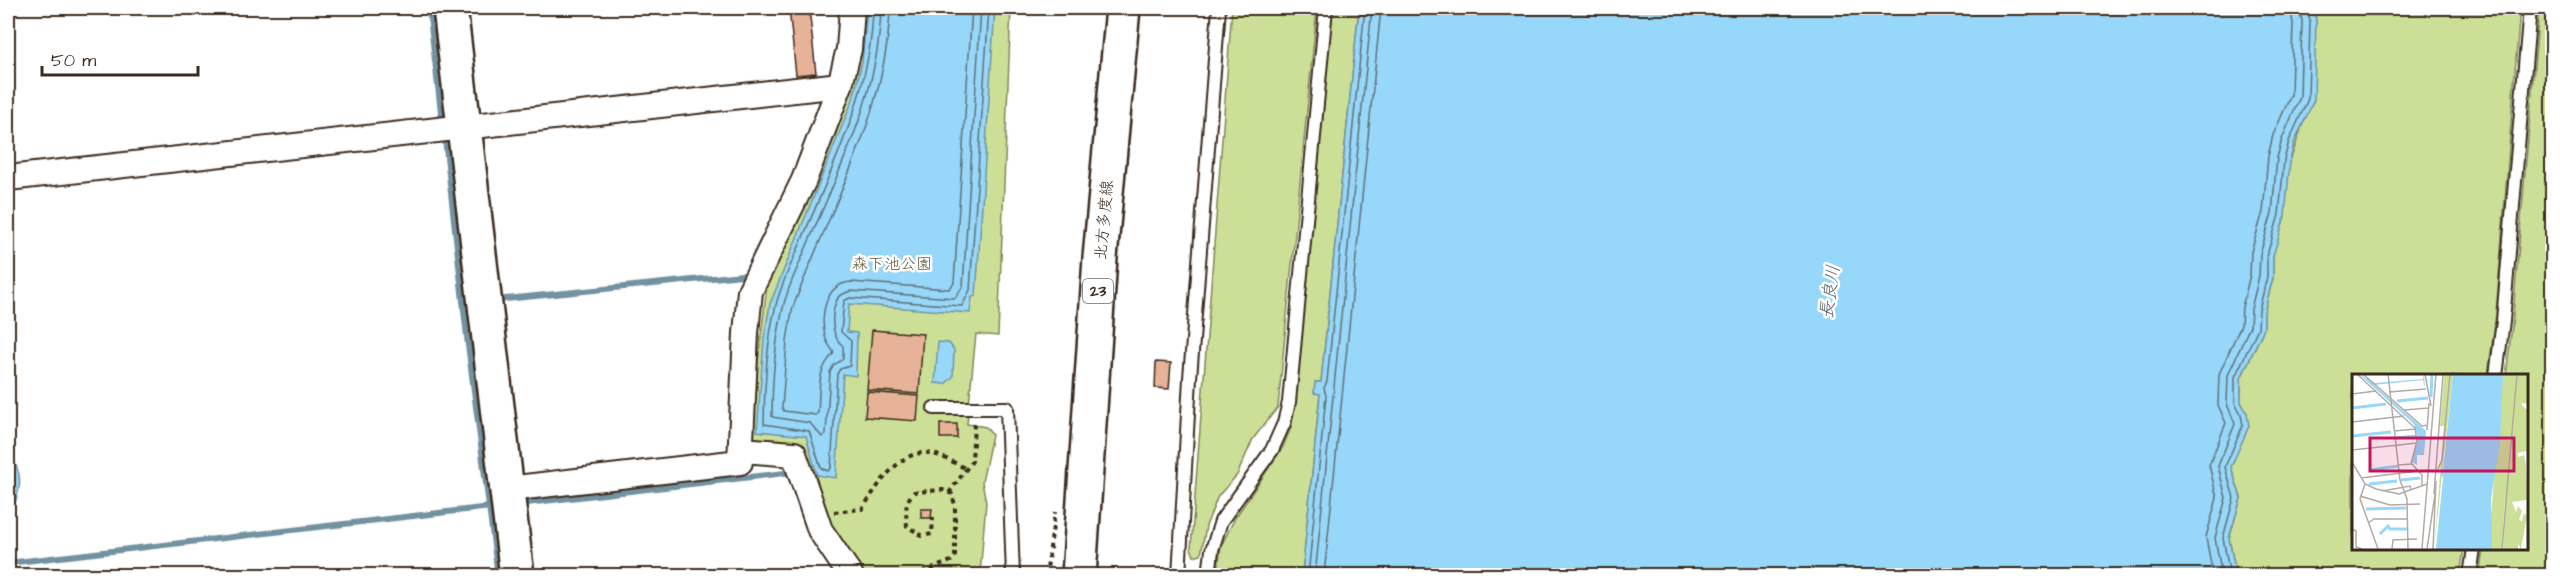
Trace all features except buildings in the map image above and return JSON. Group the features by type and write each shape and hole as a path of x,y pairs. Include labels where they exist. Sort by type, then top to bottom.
{"main road":[{"path":"450,8 517,576"},
{"name":"北方多度線","path":"1078,576 1088,464 1100,258 1122,10"}],"street":[{"path":"509,498 740,462 750,291 804,180 840,85 849,49 852,8"},
{"path":"8,178 840,85"},
{"path":"742,450 794,454 820,530 851,576"},
{"path":"1063,576 1088,464"}],"lane":[{"path":"1179,576 1190,378 1219,8"},
{"path":"1209,576 1212,550 1221,521 1272,450 1284,423 1289,402 1326,8"},
{"path":"2496,374 2504,321 2530,8"},
{"path":"934,408 1007,408 1012,576"},
{"path":"2470,576 2474,550"}],"path":[{"path":"949,493 972,461 976,408"},
{"path":"815,514 862,509 890,469 917,453 929,452 967,469"},
{"path":"914,576 951,561 956,556 956,505 952,494 943,490 924,490 914,492 908,498 905,508 908,526 915,532 922,536 932,534 933,517"}],"green space":[{"name":"森下池公園","path":"857,8 1011,8 998,336 976,334 967,424 986,427 992,435 982,482 986,502 980,575 859,575 826,529 813,481 799,443 749,440 767,285"},
{"path":"1232,8 1317,8 1278,407 1253,439 1237,475 1218,496 1206,526 1201,554 1194,556 1191,548"},
{"path":"1333,8 1359,8 1321,382 1315,382 1315,393 1320,394 1302,575 1217,576 1221,546 1235,518 1283,447 1292,425"},
{"path":"2311,8 2520,8 2496,314 2488,374 2352,374 2352,550 2464,550 2460,575 2236,575 2229,538 2241,498 2231,467 2247,413 2241,402 2241,378 2264,328 2264,312 2273,278 2273,256 2290,161 2303,123 2316,19"},
{"path":"2539,8 2552,8 2552,575 2479,575 2483,550 2527,550 2527,374 2506,374"}],"water":[{"path":"867,8 995,8 976,296 972,297 970,313 849,304 847,332 857,333 856,376 843,374 836,478 817,475 806,436 757,431 764,339 770,304 853,99 862,62"},
{"name":"長良川","path":"1359,8 2311,8 2316,19 2314,100 2294,143 2290,161 2285,216 2273,256 2273,278 2264,312 2264,328 2241,378 2241,402 2247,413 2249,426 2231,467 2241,498 2229,538 2236,575 1302,575 1320,394 1314,393 1315,382 1321,382"},
{"path":"938,342 949,343 954,350 953,377 945,384 935,383"},
{"path":"8,456 14,463 20,479 15,504 8,520"}],"waterway":[{"path":"429,8 442,121"},
{"path":"445,139 467,337 498,576"},
{"path":"495,300 742,275"},
{"path":"518,504 785,473"},
{"path":"8,563 499,506"}]}
